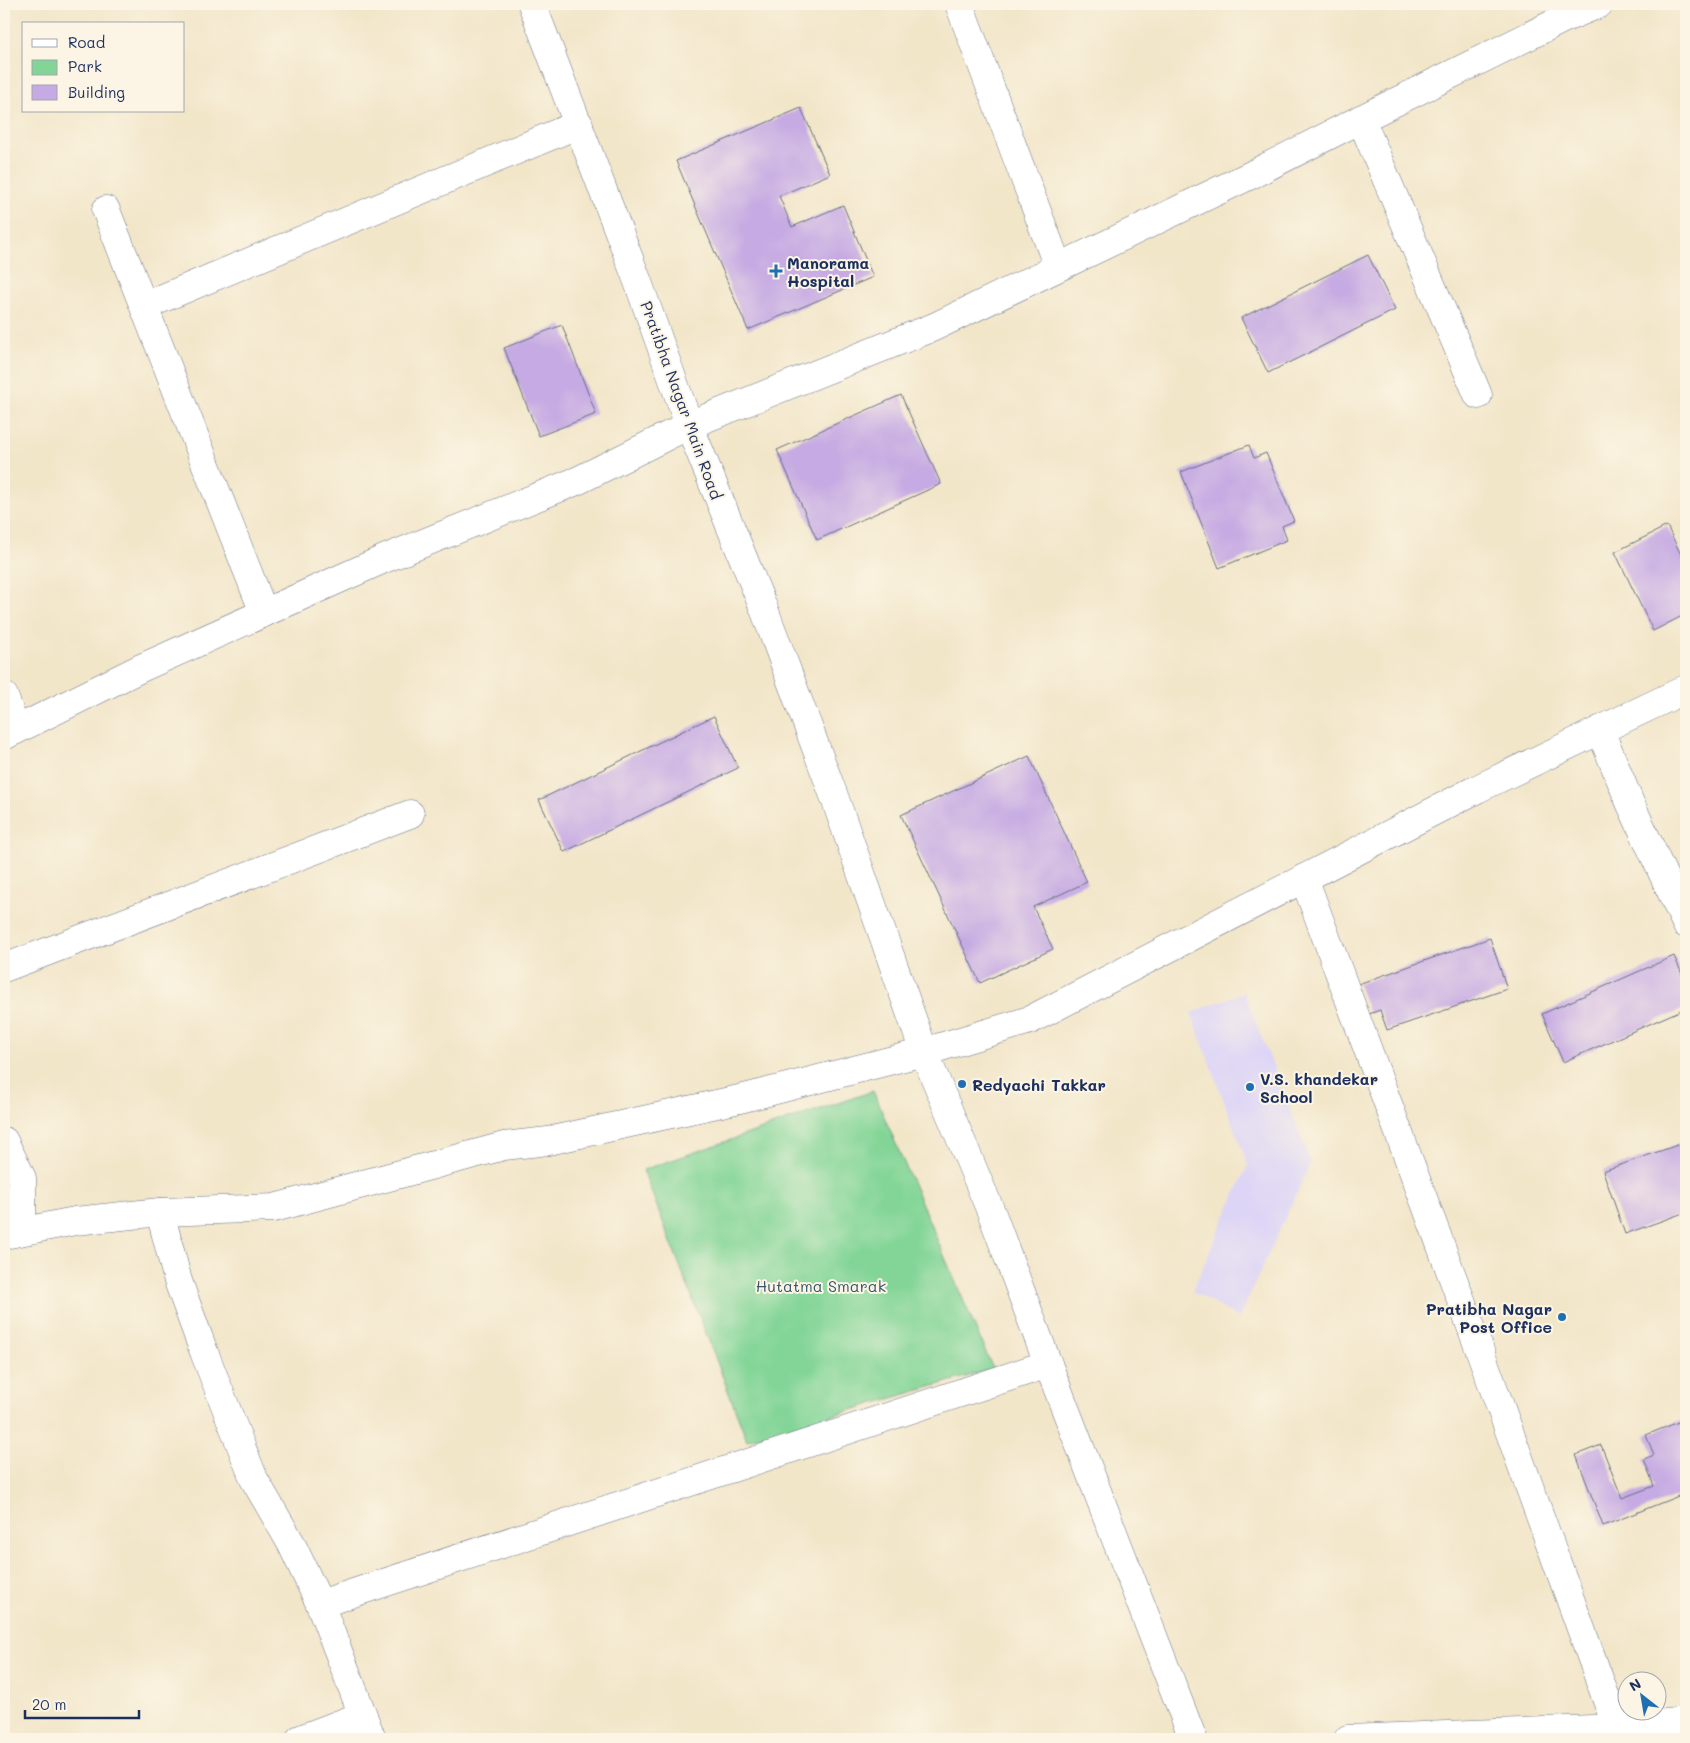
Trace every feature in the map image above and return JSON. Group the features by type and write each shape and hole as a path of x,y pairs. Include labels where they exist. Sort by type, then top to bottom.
{"street":[{"name":"Pratibha Nagar Main Road","path":"532,4 638,282 689,424 764,609 834,796 924,1052 992,1214 1193,1739"},
{"path":"959,4 1058,268"},
{"path":"4,696 10,733 141,668 384,559 580,480 689,424 934,328 1253,174 1565,18 1599,4"},
{"path":"1361,119 1478,394"},
{"path":"144,306 578,124"},
{"path":"106,210 264,613"},
{"path":"4,1141 22,1178 13,1233 75,1221 160,1212 274,1208 504,1146 548,1141 744,1098 924,1052 1030,1020 1477,789 1686,689"},
{"path":"1600,730 1631,805 1686,924"},
{"path":"4,968 410,814"},
{"path":"1304,878 1617,1728"},
{"path":"160,1212 178,1281 254,1479 291,1543 320,1604 367,1727 300,1739"},
{"path":"320,1604 1048,1364"},
{"path":"1348,1739 1617,1728 1682,1728"}],"shaded area":[{"name":"V.S. khandekar School","path":"1244,992 1311,1162 1239,1318 1192,1291 1248,1165 1191,1013"}],"green space":[{"name":"Hutatma Smarak","path":"873,1091 993,1369 747,1440 643,1170"}],"building":[{"path":"801,108 830,174 779,196 792,227 843,205 873,277 748,330 676,161"},
{"path":"1368,255 1395,310 1268,373 1241,318"},
{"path":"562,325 596,414 539,436 504,348"},
{"path":"901,395 941,484 817,540 777,450"},
{"path":"1249,445 1254,458 1266,453 1294,521 1282,526 1287,540 1219,568 1181,472"},
{"path":"1667,526 1686,565 1686,614 1653,631 1615,552"},
{"path":"714,716 738,768 564,852 539,800"},
{"path":"1029,756 1087,882 1033,907 1053,949 980,983 901,815"},
{"path":"1490,938 1507,989 1387,1030 1380,1010 1369,1014 1358,984"},
{"path":"1674,956 1686,983 1686,1008 1563,1062 1542,1014"},
{"path":"1686,1142 1686,1212 1625,1234 1603,1171"},
{"path":"1686,1419 1686,1493 1603,1526 1576,1455 1601,1445 1622,1498 1654,1486 1644,1459 1654,1455 1646,1435"}],"place":[{"name":"Manorama Hospital","path":"776,271"},
{"name":"Redyachi Takkar","path":"962,1084"},
{"name":"V.S. khandekar School","path":"1250,1087"},
{"name":"Pratibha Nagar Post Office","path":"1562,1317"}]}
